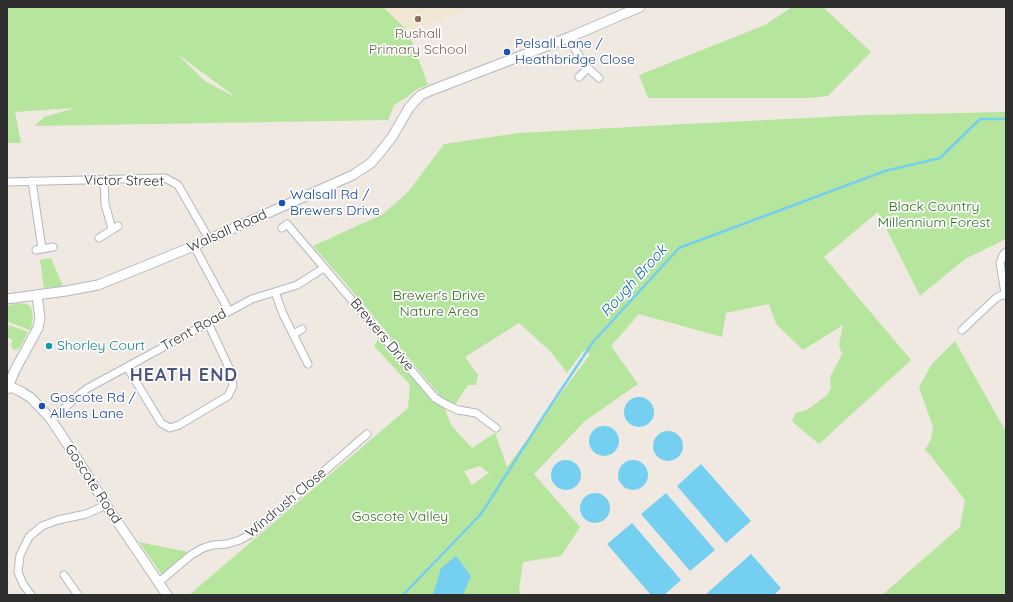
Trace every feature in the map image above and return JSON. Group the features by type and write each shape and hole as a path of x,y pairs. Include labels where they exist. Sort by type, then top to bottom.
{"main road":[{"name":"Walsall Road","path":"7,299 66,291 98,284 194,246 353,175 371,163 388,142 414,102 421,95 570,37 640,7"},
{"path":"8,388 15,370 38,328 40,318 37,295"},
{"name":"Goscote Road","path":"8,388 20,391 31,398 50,418 106,505 167,595"}],"street":[{"path":"570,37 573,46 580,57 598,78"},
{"path":"579,77 588,68"},
{"name":"Victor Street","path":"7,182 165,178 178,185 209,239"},
{"path":"99,238 115,227 105,204 104,180"},
{"path":"32,181 39,249 53,247"},
{"name":"Brewers Drive","path":"282,228 287,224 435,398 458,410 476,413 496,428"},
{"path":"194,246 229,311"},
{"path":"962,330 996,298 1006,294 1000,263 1006,252"},
{"name":"Trent Road","path":"50,418 60,412 88,388 127,366 252,299 297,285 324,268"},
{"path":"275,292 283,314 308,364"},
{"path":"127,366 161,423 170,428 179,425 228,396 233,386 231,372 208,323"},
{"path":"294,334 302,329"},
{"name":"Windrush Close","path":"159,582 191,555 203,548 213,545 228,544 242,539 254,532 367,434"},
{"path":"31,595 23,584 18,572 20,554 29,538 42,526 58,520 86,514 106,505"},
{"path":"64,575 78,595"}],"shaded area":[{"name":"Rushall Primary School","path":"383,7 474,7 408,31"}],"green space":[{"path":"7,7 383,7 408,31 428,85 417,89 394,105 388,120 35,126 44,117 75,108 15,112 21,143 7,143","holes":["176,53 233,95 205,81"]},
{"path":"792,7 823,7 871,52 828,96 807,98 648,98 639,75 765,25"},
{"path":"1006,112 1006,239 965,259 920,296 878,212 824,257 911,360 819,444 792,420 796,413 807,410 826,396 831,389 830,377 842,354 839,345 843,325 803,350 776,324 769,304 726,313 722,337 639,314 611,346 638,384 585,421 534,474 580,527 561,556 523,562 519,590 521,595 189,595 408,408 410,385 374,346 378,339 434,400 444,406 451,425 472,448 495,433 507,467 590,354 584,350 567,373 551,352 519,323 465,357 478,375 476,385 468,385 454,406 442,398 313,246 383,214 408,192 444,144 519,133 867,115","holes":["480,466 489,473 472,485 464,471"]},
{"path":"51,258 63,286 44,288 40,260"},
{"path":"19,303 26,304 31,307 33,318 31,329 29,330 7,321 7,306"},
{"path":"9,325 28,332 19,349 14,350 12,348 11,344 13,340 7,337"},
{"path":"955,341 1006,432 1006,595 882,595 960,527 965,500 925,450 931,439 933,427 919,387 932,364"},
{"path":"139,542 188,552 162,575"}],"water":[{"path":"639,397 645,398 653,406 653,418 645,426 639,427 633,426 625,418 624,412 625,406 633,398"},
{"path":"604,426 610,427 618,435 618,447 610,455 604,456 598,455 590,447 589,441 590,435 598,427"},
{"path":"668,431 674,432 682,440 682,452 674,460 668,461 662,460 654,452 653,446 654,440 662,432"},
{"path":"566,460 572,461 580,469 580,481 572,489 566,490 560,489 552,481 551,475 552,469 560,461"},
{"path":"633,460 639,461 647,469 647,481 639,489 633,490 627,489 619,481 618,475 619,469 627,461"},
{"path":"701,464 751,521 726,543 677,486"},
{"path":"595,493 601,494 609,502 609,514 601,522 595,523 589,522 581,514 580,508 581,502 589,494"},
{"path":"666,493 715,550 690,571 641,514"},
{"path":"632,523 681,580 664,595 651,595 607,544"},
{"path":"751,554 781,588 774,595 705,595"},
{"path":"456,556 471,576 463,595 433,595 441,568"}],"waterway":[{"name":"Rough Brook","path":"403,595 481,514 593,342 679,248 885,171 940,158 980,119 1006,119"}],"place":[{"name":"Rushall Primary School","path":"418,19"},
{"name":"Pelsall Lane / Heathbridge Close","path":"507,52"},
{"name":"Walsall Rd / Brewers Drive","path":"282,203"},
{"name":"Shorley Court","path":"49,346"},
{"name":"Goscote Rd / Allens Lane","path":"42,406"}],"district":[{"name":"HEATH END","path":"184,376"}],"park label":[{"name":"Black Country Millennium Forest","path":"934,216"},
{"name":"Brewer's Drive Nature Area","path":"439,304"},
{"name":"Goscote Valley","path":"400,517"}]}
